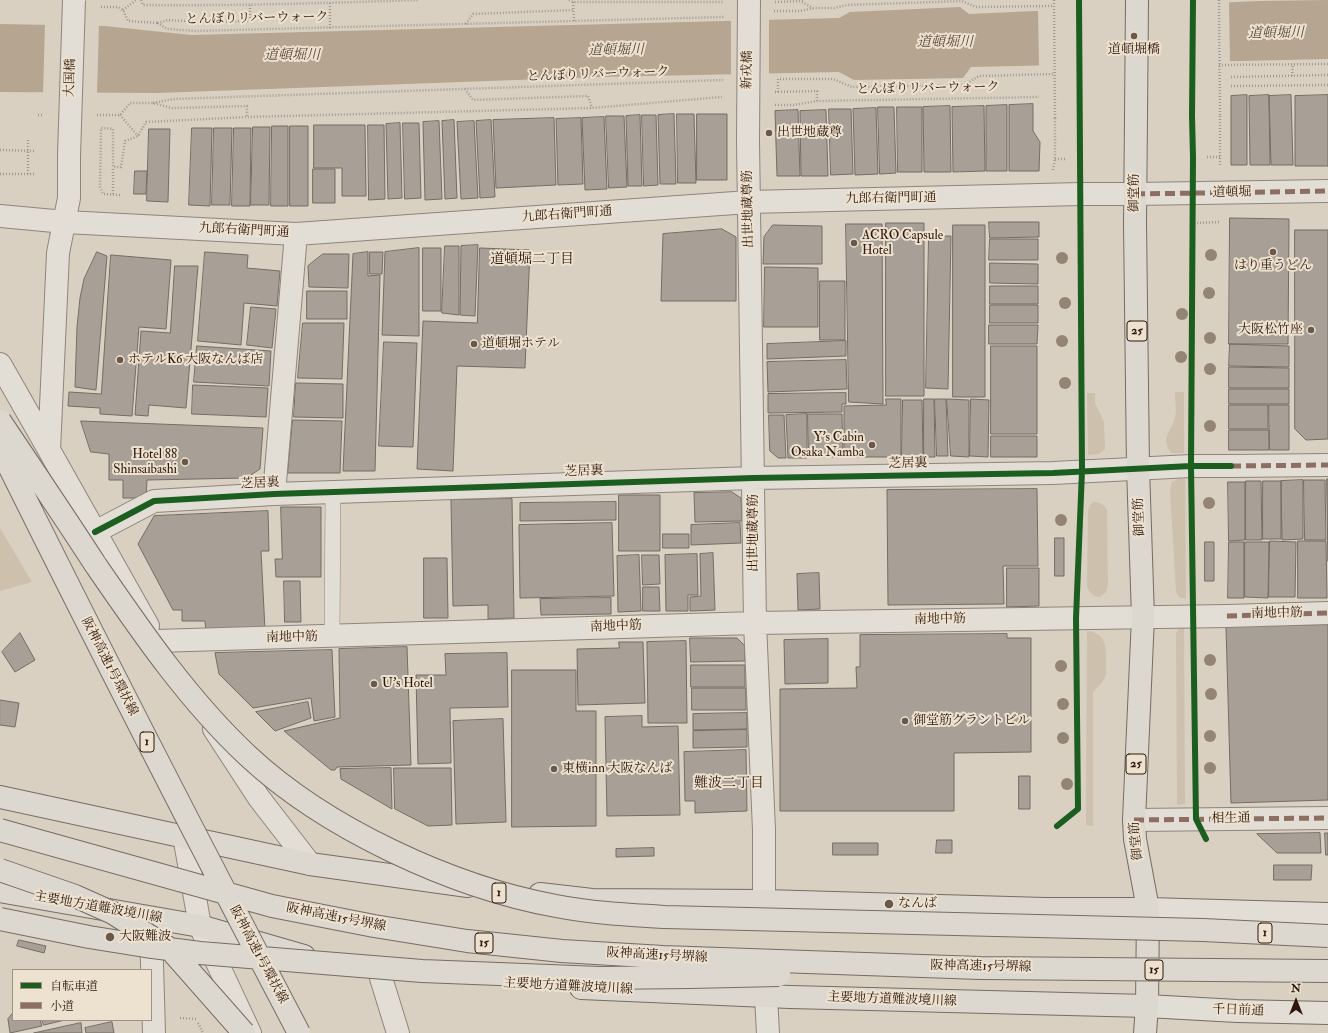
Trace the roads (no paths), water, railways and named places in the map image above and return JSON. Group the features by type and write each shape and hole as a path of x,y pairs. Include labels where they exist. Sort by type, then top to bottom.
{"main road":[{"name":"御堂筋","path":"1137,0 1135,194 1138,468 1143,617 1134,820 1135,839 1148,910 1147,1006 1145,1033"},
{"name":"1","path":"0,421 147,638 180,681 216,723 249,757 286,787 330,818 383,847 445,874 498,892 556,906 641,916 1203,930 1328,936"},
{"name":"阪神高速1号環状線","path":"0,448 90,630 299,1033"},
{"path":"0,797 310,864 444,884 592,900 764,901 1045,909 1148,910"},
{"name":"阪神高速15号堺線","path":"0,830 272,906 374,926 468,941 562,951 663,957 980,968 1328,971"},
{"path":"0,870 75,896 113,913 170,949 244,1033"},
{"path":"0,878 75,896"},
{"name":"主要地方道難波境川線","path":"0,891 200,926 381,978 766,996 1058,1005 1147,1006"},
{"path":"0,919 89,937 161,948 256,958 422,971 630,978 980,968"}],"street":[{"name":"大国橋","path":"49,450 58,253 68,198 74,0"},
{"name":"新戎橋","path":"748,141 750,1"},
{"name":"出世地蔵尊筋","path":"748,141 755,623 764,830 764,901"},
{"name":"道頓堀","path":"1135,194 1328,191"},
{"name":"九郎右衛門町通","path":"0,216 64,222 296,234 749,202 1135,194"},
{"path":"274,494 296,234"},
{"path":"0,364 156,641 259,798 310,864"},
{"name":"芝居裏","path":"95,532 154,501 274,494 754,478 1082,471 1191,466 1328,465"},
{"name":"南地中筋","path":"156,641 755,623 1226,616 1328,613"},
{"name":"相生通","path":"1134,820 1328,818"},
{"path":"184,836 200,926 250,1033"},
{"path":"1148,910 1328,914"},
{"path":"151,917 154,1033"},
{"path":"381,978 398,1033"},
{"path":"766,996 768,1033"},
{"name":"千日前通","path":"1147,1006 1236,1011 1328,1013"}],"lane":[{"path":"332,636 333,492"}],"water":[{"name":"道頓堀川","path":"1328,0 1328,59 971,67 963,78 854,80 839,72 599,77 157,93 0,92 0,24 105,26 191,35 839,18 850,12 960,7 969,14 1259,1"}],"place":[{"name":"道頓堀橋","path":"1134,36"},
{"name":"出世地蔵尊","path":"769,133"},
{"name":"ACRO Capsule Hotel","path":"854,243"},
{"name":"はり重うどん","path":"1273,252"},
{"name":"大阪松竹座","path":"1311,330"},
{"name":"道頓堀ホテル","path":"474,344"},
{"name":"ホテルK6 大阪なんば店","path":"120,360"},
{"name":"Y's Cabin Osaka Namba","path":"872,445"},
{"name":"Hotel 88 Shinsaibashi","path":"185,462"},
{"name":"U's Hotel","path":"374,684"},
{"name":"御堂筋グラントビル","path":"905,721"},
{"name":"東横inn 大阪なんば","path":"554,769"},
{"name":"なんば","path":"889,904"},
{"name":"大阪難波","path":"110,937"}],"district":[{"name":"道頓堀二丁目","path":"532,260"},
{"name":"難波二丁目","path":"729,784"}]}
